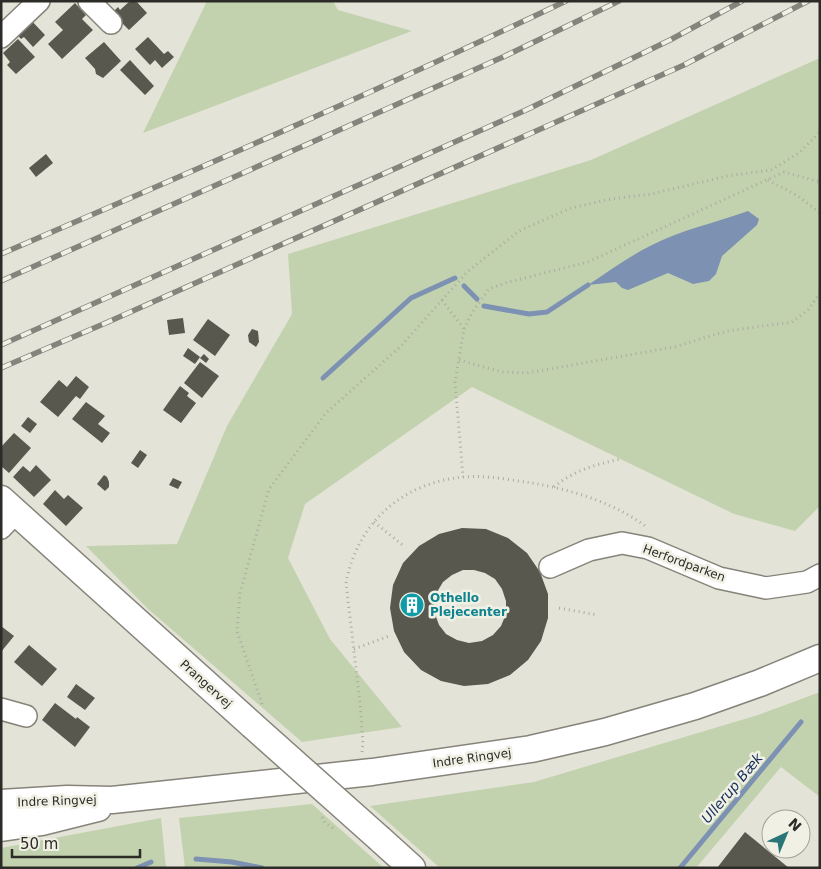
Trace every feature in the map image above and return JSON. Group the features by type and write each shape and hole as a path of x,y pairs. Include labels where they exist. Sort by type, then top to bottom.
{"street":[{"path":"1,38 39,1"},
{"path":"89,1 111,23"},
{"name":"Prangervej","path":"6,513 104,591 138,624 412,868"},
{"name":"Herfordparken","path":"550,567 589,550 622,543 648,548 718,578 766,588 807,582 820,575"},
{"name":"Indre Ringvej","path":"1,804 67,799 112,800 372,772 531,749 605,732 695,706 760,684 820,658"},
{"path":"1,709 26,716"},
{"name":"Indre Ringvej","path":"1,828 42,822 94,810 112,800"}],"path":[{"path":"771,170 799,153 820,132"},
{"path":"251,724 263,706 237,631 240,593 269,489 326,413 401,346 467,272 519,231 570,208 611,199 652,194 727,176 771,170 820,182"},
{"path":"463,477 455,382 464,329 473,311 489,289 505,283 588,262 784,172"},
{"path":"767,180 798,196 820,213"},
{"path":"459,360 502,372 527,373 674,348 728,331 792,322 808,310 820,294"},
{"path":"442,300 464,329"},
{"path":"554,487 566,477 583,468 620,459"},
{"path":"371,751 361,753 363,743 346,583 348,570 362,538 374,522 396,500 430,484 463,477 493,476 554,487 596,500 637,520 653,532 648,548"},
{"path":"374,522 404,547"},
{"path":"559,608 597,615"},
{"path":"354,649 389,636"}],"green space":[{"path":"207,1 333,1 338,10 412,31 143,133"},
{"path":"820,58 820,506 795,531 734,514 472,387 305,504 288,558 330,639 402,727 302,742 148,609 86,546 177,544 227,426 292,314 288,254 591,160"},
{"path":"820,692 820,797 781,767 696,868 440,868 370,806 534,782 758,715"},
{"path":"312,804 384,868 185,868 179,818"},
{"path":"161,818 166,868 1,868 1,848"}],"water":[{"path":"748,211 759,219 757,225 722,256 716,274 709,281 693,284 668,273 628,290 622,288 616,282 588,285 661,240"}],"building":[{"path":"130,1 136,1 147,13 129,30 112,13 118,7 120,10"},
{"path":"75,3 86,15 82,19 93,30 62,59 48,44 63,30 55,22"},
{"path":"28,17 45,35 33,47 24,37 21,39 14,31"},
{"path":"148,37 164,54 168,51 174,57 162,68 155,60 150,65 135,49"},
{"path":"18,39 35,57 16,74 7,65 10,62 3,53"},
{"path":"104,42 121,61 103,78 96,74 95,69 85,58"},
{"path":"130,60 154,86 145,95 120,70"},
{"path":"46,154 53,163 36,177 29,168"},
{"path":"183,318 185,333 169,335 167,320"},
{"path":"208,319 230,335 215,356 193,340"},
{"path":"252,329 258,331 259,342 256,347 249,342 248,335"},
{"path":"188,348 200,357 195,364 183,356"},
{"path":"204,354 209,359 206,363 200,358"},
{"path":"200,362 219,376 202,398 184,383"},
{"path":"76,376 89,387 80,399 76,396 58,417 40,402 59,380 67,387"},
{"path":"180,386 189,393 187,396 196,403 181,423 163,410"},
{"path":"86,402 105,416 98,424 110,433 102,443 72,419"},
{"path":"28,417 37,424 30,433 21,426"},
{"path":"14,433 31,448 9,473 1,466 1,447"},
{"path":"140,450 147,455 138,468 131,463"},
{"path":"36,465 51,480 34,497 13,477 23,466 30,472"},
{"path":"104,475 109,482 109,487 105,491 97,484"},
{"path":"173,478 182,482 178,489 169,485"},
{"path":"55,490 64,499 68,495 83,508 66,526 43,504"},
{"name":"Othello Plejecenter","path":"462,528 486,529 508,538 527,553 540,572 548,594 548,618 541,641 528,660 510,675 488,684 464,686 441,681 421,670 404,652 394,631 390,608 393,585 403,563 419,546 439,534","holes":["463,570 485,573 495,579 502,589 506,601 506,614 501,626 493,635 482,641 469,643 457,640 446,634 439,625 434,603 437,592 443,582"]},
{"path":"1,626 14,636 1,652"},
{"path":"29,645 57,669 42,686 14,662"},
{"path":"76,684 95,698 85,710 67,697"},
{"path":"55,703 90,727 75,747 42,720"},
{"path":"745,832 761,845 761,859 778,859 789,868 717,868"}],"waterway":[{"path":"323,378 411,298 455,278"},
{"path":"484,306 529,314 547,312 588,285"},
{"path":"464,286 477,299"},
{"name":"Ullerup Bæk","path":"680,868 801,722"},
{"name":"Ullerup Bæk","path":"196,859 232,862 262,868"},
{"name":"Ullerup Bæk","path":"137,868 151,862"}],"railway":[{"path":"1,254 356,99 566,1"},
{"path":"1,281 503,57 619,1"},
{"path":"1,345 526,110 670,40 742,1"},
{"path":"1,368 684,65 808,1"}],"place":[{"name":"Othello Plejecenter","path":"412,605"}]}
